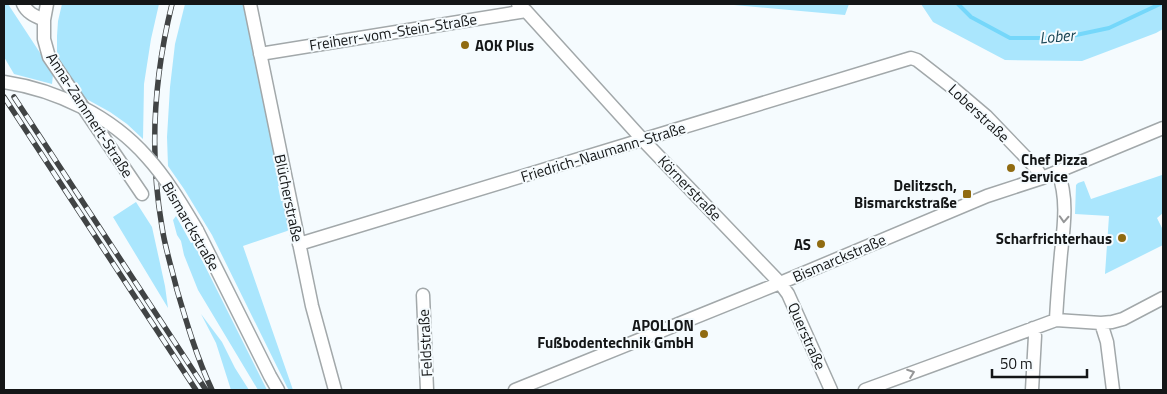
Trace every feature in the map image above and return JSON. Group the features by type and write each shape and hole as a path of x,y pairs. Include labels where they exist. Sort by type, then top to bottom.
{"street":[{"path":"23,4 32,15 44,20"},
{"name":"Anna-Zammert-Straße","path":"47,4 44,20 44,39 49,57 142,194"},
{"name":"Blücherstraße","path":"250,4 312,306 335,390"},
{"name":"Freiherr-vom-Stein-Straße","path":"260,54 522,7"},
{"name":"Körnerstraße","path":"522,7 644,140 780,283"},
{"name":"Friedrich-Naumann-Straße","path":"299,244 907,58"},
{"name":"Loberstraße","path":"907,58 917,60 986,116 1036,168 1042,178"},
{"name":"Bismarckstraße","path":"4,82 28,87 61,98 85,109 107,122 133,143 157,168 196,230 278,390"},
{"name":"Bismarckstraße","path":"515,390 780,283 987,196 1058,172 1163,128"},
{"path":"1056,320 1065,198 1058,172"},
{"name":"Querstraße","path":"780,283 788,294 831,390"},
{"name":"Feldstraße","path":"423,295 427,390"},
{"path":"865,390 1056,320 1112,322 1163,298"},
{"path":"1101,323 1107,342 1113,390"},
{"path":"1032,390 1035,336 1033,328"}],"shaded area":[{"path":"4,4 8,4 48,65 53,75 52,84 14,74 4,57"},
{"path":"62,4 159,4 144,84 143,139 110,112 81,96 57,59 58,21"},
{"path":"185,4 245,4 282,185 278,186 281,201 285,201 290,229 243,246 293,390 289,390 287,387 212,235 168,166 167,137 170,87 175,44"},
{"path":"723,4 849,4 845,15"},
{"path":"921,4 1163,4 1163,29 1082,61 1005,60 933,22"},
{"path":"1162,175 1163,213 1157,218 1163,230 1163,245 1105,274 1109,216 1075,214 1076,185 1084,181 1091,199"},
{"path":"136,202 152,227 168,308 113,217"},
{"path":"176,216 191,243 193,242 267,390 258,390 198,290 184,255 181,241 177,235 173,220"},
{"path":"201,314 222,342 249,390 231,390 216,343"}],"waterway":[{"name":"Lober","path":"958,4 971,17 1010,38 1062,38 1109,28 1160,4"}],"railway":[{"path":"172,4 157,87 155,143 158,199 165,243 177,290 197,353 212,390"},
{"path":"4,97 196,390"},
{"path":"14,97 206,390"}],"place":[{"name":"AOK Plus","path":"465,45"},
{"name":"Chef Pizza Service","path":"1011,168"},
{"name":"Delitzsch, Bismarckstraße","path":"967,194"},
{"name":"Scharfrichterhaus","path":"1122,238"},
{"name":"AS","path":"821,244"},
{"name":"APOLLON Fußbodentechnik GmbH","path":"704,334"}]}
